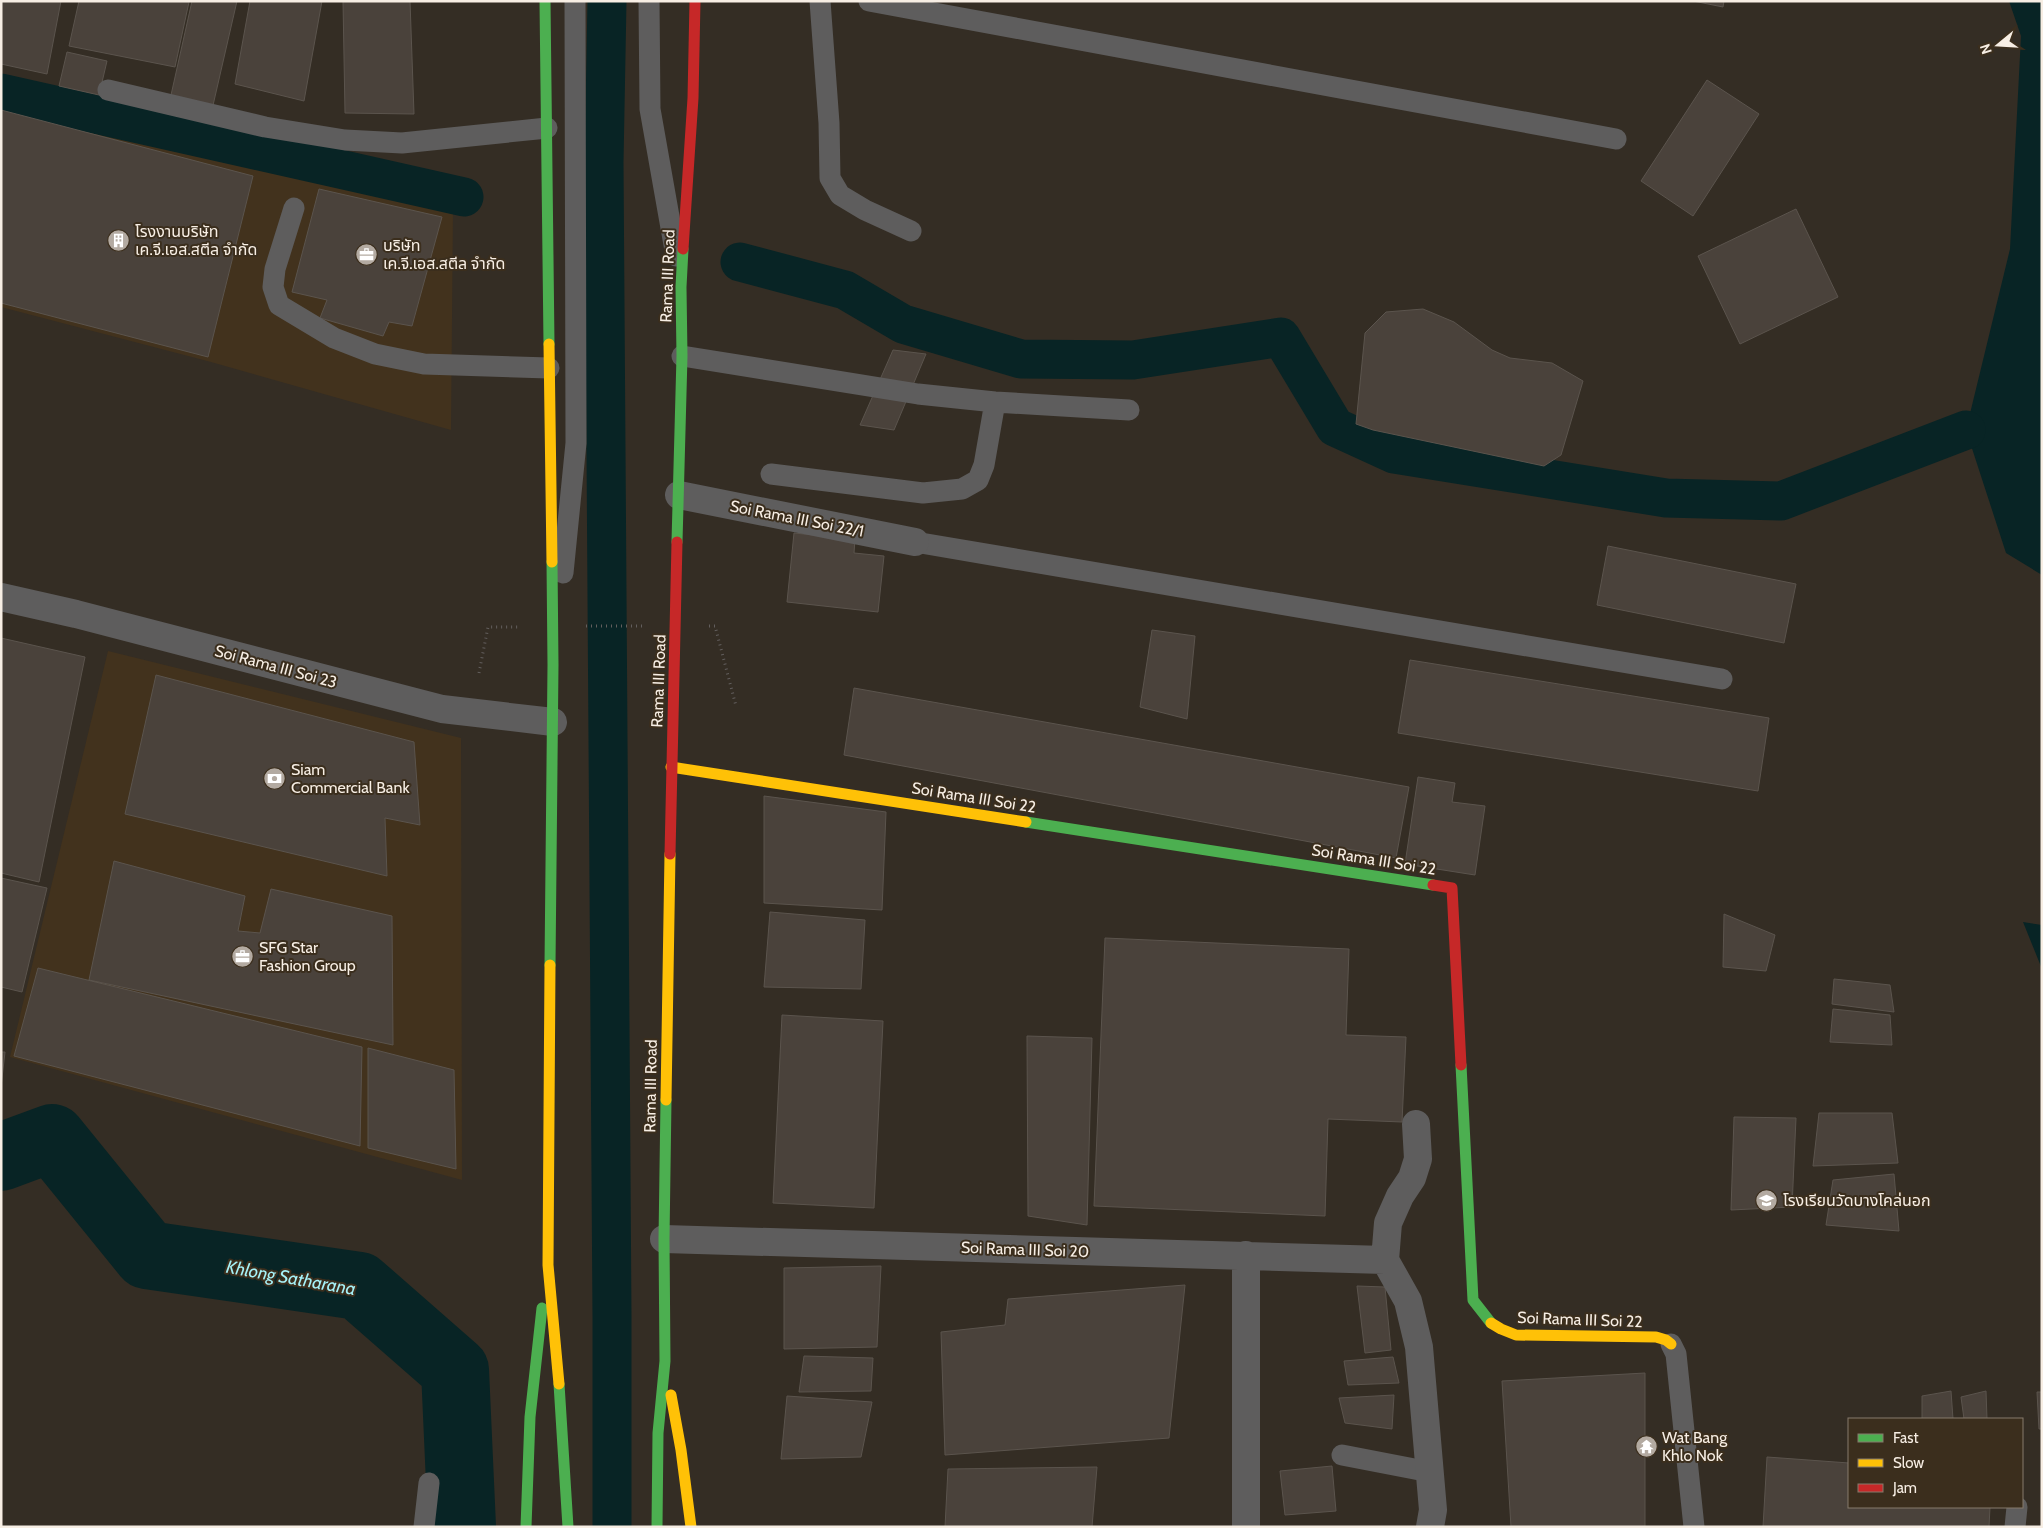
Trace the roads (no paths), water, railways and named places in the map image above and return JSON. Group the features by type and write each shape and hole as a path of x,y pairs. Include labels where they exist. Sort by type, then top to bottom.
{"main road":[{"path":"545,1 553,665 548,1265 559,1382 568,1527"},
{"name":"Rama III Road","path":"657,1527 658,1433 665,1361 664,1239 672,767 682,356 681,287 693,98 695,1"},
{"name":"Soi Rama III Soi 22","path":"672,767 1452,888 1473,1300 1484,1318 1501,1330 1516,1335 1656,1338 1666,1340 1671,1344"},
{"path":"526,1527 527,1465 533,1368 548,1265"},
{"name":"Rama III Road","path":"665,1361 681,1450 691,1527"}],"street":[{"name":"Soi Rama III Soi 22/1","path":"679,495 915,542"},
{"name":"Soi Rama III Soi 23","path":"1,597 76,614 442,709 553,722"},
{"path":"1416,1124 1418,1159 1412,1178 1400,1196 1388,1223 1385,1260 1408,1302 1420,1347 1433,1510 1430,1527"},
{"name":"Soi Rama III Soi 20","path":"664,1239 1385,1260"},
{"path":"1246,1255 1246,1527"}],"lane":[{"path":"553,665 576,443 575,1"},
{"path":"649,1 650,110 681,287"},
{"path":"820,1 830,123 830,178 840,195 865,210 911,231"},
{"path":"869,1 1616,139"},
{"path":"108,90 265,127 345,140 402,143 547,128"},
{"path":"294,208 275,269 272,288 279,305 334,338 375,354 424,364 549,368"},
{"path":"682,356 918,394 995,402 1129,410"},
{"path":"771,474 923,492 962,490 978,480 984,465 995,402"},
{"path":"915,542 1722,679"},
{"path":"1671,1344 1676,1354 1694,1527"},
{"path":"1342,1455 1430,1472"},
{"path":"424,1527 429,1483"},
{"path":"2015,1527 2017,1508"}],"water":[{"path":"2009,1 2042,1 2042,575 2006,553 1966,430 2010,249 2021,36"},
{"path":"2023,922 2042,925 2042,969"}],"waterway":[{"path":"607,1 604,162 612,1527"},
{"path":"1,93 464,197"},
{"path":"740,262 845,290 903,324 1021,359 1133,360 1281,337 1335,427 1394,454 1666,498 1781,501 1966,430"},
{"name":"Khlong Satharana","path":"1,1157 52,1138 147,1255 359,1286 455,1370 462,1527"}],"place":[{"name":"โรงงานบริษัท เค.จี.เอส.สตีล จำกัด","path":"119,240"},
{"name":"บริษัท เค.จี.เอส.สตีล จำกัด","path":"367,254"},
{"name":"Siam Commercial Bank","path":"275,778"},
{"name":"SFG Star Fashion Group","path":"243,956"},
{"name":"โรงเรียนวัดบางโคล่นอก","path":"1767,1200"},
{"name":"Wat Bang Khlo Nok","path":"1646,1446"}]}
